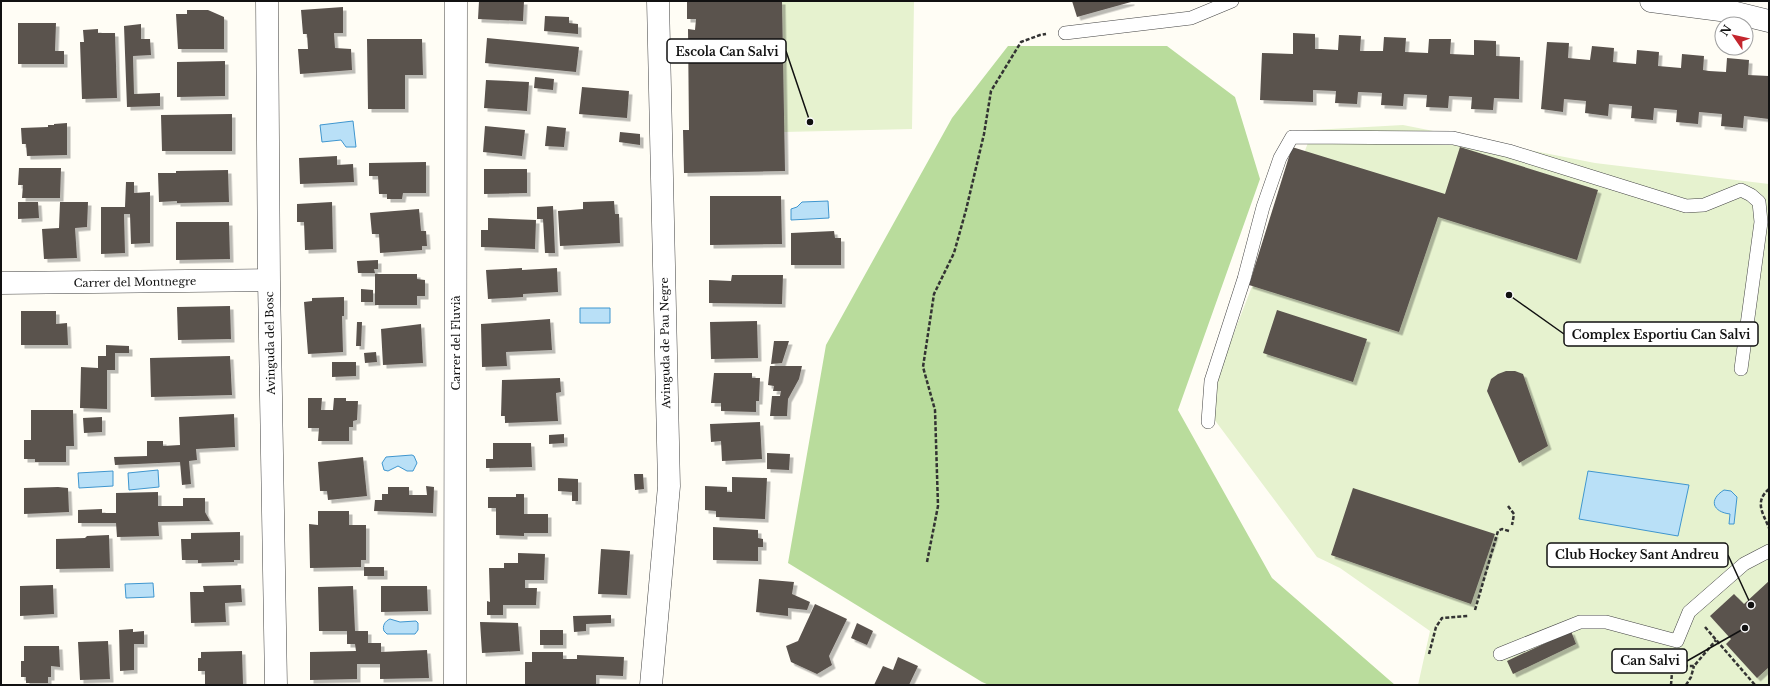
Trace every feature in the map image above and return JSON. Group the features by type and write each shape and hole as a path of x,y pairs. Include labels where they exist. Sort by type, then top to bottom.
{"street":[{"name":"Avinguda del Bosc","path":"267,1 269,280 276,685"},
{"name":"Carrer del Fluvià","path":"455,685 456,1"},
{"name":"Avinguda de Pau Negre","path":"651,685 669,486 658,1"},
{"path":"1651,1 1728,11 1769,21"},
{"name":"Carrer del Montnegre","path":"1,283 269,280"}],"lane":[{"path":"1065,33 1192,18 1232,1"},
{"path":"1208,422 1211,381 1244,279 1263,207 1280,158 1292,137 1453,138 1509,151 1686,206 1704,205 1741,190 1751,195 1758,202 1761,222 1741,369"},
{"path":"1500,654 1580,622 1606,622 1677,641 1689,612 1744,564 1769,551"}],"path":[{"path":"927,562 938,506 935,410 923,368 934,294 954,252 966,210 984,134 991,90 1021,42 1040,35 1065,33"},
{"path":"1769,489 1762,495 1760,503 1769,528"},
{"path":"1508,506 1514,514 1512,525"},
{"path":"1475,610 1498,531 1502,529 1509,531"},
{"path":"1429,654 1436,627 1442,618 1468,616"},
{"path":"1708,630 1755,685"},
{"path":"1686,685 1691,677 1694,666 1716,640"},
{"path":"1670,685 1674,658"},
{"path":"1678,661 1685,666 1694,666"}],"green space":[{"path":"782,1 914,1 912,129 784,132"},
{"path":"1008,46 1167,46 1235,97 1260,179 1178,410 1272,578 1395,685 989,685 788,563 826,345 952,118"},
{"path":"1403,125 1595,163 1769,184 1769,685 1418,685 1430,631 1340,568 1317,557 1205,407 1313,130"}],"water":[{"path":"353,121 356,147 346,147 341,140 322,142 320,125"},
{"path":"828,201 829,218 791,220 791,209 797,207 802,202"},
{"path":"580,308 610,308 610,323 580,323"},
{"path":"412,455 417,463 413,471 407,471 398,466 388,471 384,470 382,463 386,457"},
{"path":"158,470 159,487 129,490 128,473"},
{"path":"113,471 113,486 79,488 78,473"},
{"path":"1588,471 1689,485 1678,536 1579,519"},
{"path":"1724,490 1731,491 1737,497 1734,524 1729,524 1730,514 1720,511 1715,505 1714,501"},
{"path":"153,583 154,597 126,598 125,584"},
{"path":"390,619 400,622 416,621 418,623 418,630 415,634 387,634 383,629 385,622"}],"building":[{"path":"479,1 524,1 523,21 478,19"},
{"path":"687,1 782,1 785,171 684,173 683,130 689,130 688,29 695,30 696,19 687,19"},
{"path":"1072,1 1131,1 1131,2 1077,17"},
{"path":"343,7 343,33 334,33 335,48 351,49 352,70 300,74 298,49 308,49 307,34 303,34 301,10"},
{"path":"187,10 208,10 224,17 224,49 178,49 176,14 187,14"},
{"path":"545,16 569,17 569,23 578,24 578,34 544,31"},
{"path":"18,23 56,23 55,51 64,51 64,64 18,64"},
{"path":"141,24 141,39 150,39 151,55 133,56 134,94 160,93 160,106 127,107 124,26"},
{"path":"98,29 98,33 115,33 117,98 82,99 80,42 84,42 83,30"},
{"path":"1293,33 1315,34 1315,49 1338,50 1339,35 1361,36 1360,51 1383,51 1384,37 1406,38 1405,52 1428,53 1429,39 1451,39 1450,54 1474,55 1474,40 1496,41 1496,56 1520,57 1519,99 1494,98 1493,110 1471,109 1472,97 1449,96 1448,108 1426,107 1427,95 1404,94 1403,106 1381,105 1382,93 1358,92 1357,104 1335,103 1336,91 1313,90 1313,102 1260,100 1262,53 1293,54"},
{"path":"487,38 579,47 576,72 485,63"},
{"path":"367,39 422,39 423,75 405,75 405,109 368,109"},
{"path":"1547,42 1569,43 1568,58 1590,60 1592,46 1614,48 1613,62 1636,64 1637,50 1659,52 1658,66 1681,68 1682,54 1704,56 1703,70 1709,71 1726,72 1727,58 1749,60 1748,75 1769,76 1769,119 1744,116 1743,128 1721,126 1722,114 1699,112 1698,124 1676,122 1677,110 1654,108 1653,120 1631,118 1632,106 1609,104 1608,116 1585,113 1586,101 1564,99 1563,112 1541,109"},
{"path":"225,61 225,96 177,97 177,62"},
{"path":"535,77 554,79 553,90 534,88"},
{"path":"486,80 529,82 527,111 484,108"},
{"path":"582,87 629,91 627,118 579,114"},
{"path":"232,114 232,151 162,151 161,115"},
{"path":"67,123 67,155 27,156 26,144 22,144 21,128 48,127 48,125"},
{"path":"485,126 525,130 522,156 483,152"},
{"path":"547,126 566,128 564,147 545,146"},
{"path":"620,132 640,134 640,145 619,142"},
{"path":"1292,147 1445,194 1460,147 1598,190 1577,260 1438,217 1399,332 1249,285"},
{"path":"337,156 337,165 353,164 354,182 300,184 299,158"},
{"path":"426,162 426,193 403,193 402,199 387,199 387,194 379,194 378,176 369,176 369,163"},
{"path":"19,168 61,168 60,198 22,198 23,185 18,185"},
{"path":"484,169 527,169 527,193 484,194"},
{"path":"228,170 229,202 159,202 158,173 176,173 176,171"},
{"path":"126,182 134,182 134,193 150,192 150,243 131,244 130,214 124,214 125,253 101,254 101,207 125,207"},
{"path":"710,196 781,196 782,244 710,245"},
{"path":"614,201 615,214 619,214 620,243 560,246 558,211 583,209 583,202"},
{"path":"18,202 38,202 39,218 18,219"},
{"path":"60,202 88,202 87,227 75,228 77,258 44,259 42,229 59,228"},
{"path":"332,202 333,249 305,250 304,222 297,222 297,204"},
{"path":"553,206 555,253 545,253 543,219 537,219 537,207"},
{"path":"419,209 421,231 426,231 427,246 422,246 422,250 380,253 379,234 372,234 370,213"},
{"path":"488,218 536,220 535,249 481,247 481,230 488,230"},
{"path":"176,222 229,222 230,259 176,260"},
{"path":"834,231 835,238 841,238 841,265 791,265 791,233"},
{"path":"378,260 378,269 374,269 375,273 358,273 357,261"},
{"path":"522,268 522,270 557,268 558,292 523,294 523,297 488,299 486,270"},
{"path":"375,274 417,274 417,279 425,280 425,296 417,296 417,305 375,305"},
{"path":"732,275 783,275 782,304 709,303 709,280 731,281"},
{"path":"361,289 373,290 373,302 361,302"},
{"path":"344,297 344,316 342,316 343,352 308,354 304,302 312,301 312,298"},
{"path":"230,306 231,339 178,340 177,307"},
{"path":"1277,310 1367,339 1353,382 1263,353"},
{"path":"21,311 56,311 56,324 67,323 68,345 21,345"},
{"path":"550,319 552,350 506,352 507,366 482,367 481,324"},
{"path":"757,321 758,358 711,359 710,322"},
{"path":"357,322 362,322 361,346 356,346"},
{"path":"421,324 423,363 383,365 381,329"},
{"path":"774,341 789,341 782,363 771,364"},
{"path":"106,345 129,346 129,353 115,353 115,370 107,370 107,409 80,408 81,367 98,368 98,356 106,356"},
{"path":"376,352 377,362 365,363 364,353"},
{"path":"230,356 232,395 151,397 150,358"},
{"path":"332,362 356,362 356,376 332,377"},
{"path":"770,366 802,366 799,379 788,399 787,416 770,416 772,396 780,396 781,391 773,391 774,386 768,385"},
{"path":"1506,371 1515,371 1523,374 1548,446 1519,463 1487,391 1491,379"},
{"path":"714,373 752,373 752,378 760,378 759,401 756,401 756,412 721,411 721,403 711,403"},
{"path":"560,378 561,392 556,393 558,421 505,423 505,416 501,416 502,380"},
{"path":"308,398 322,398 321,410 333,410 334,398 346,398 346,401 358,401 357,420 353,421 353,427 349,427 349,441 318,441 319,428 308,428"},
{"path":"31,410 73,410 74,446 66,446 66,462 35,462 35,459 24,459 24,440 31,440"},
{"path":"234,414 235,447 196,449 197,460 189,461 191,484 182,485 180,462 115,465 114,457 147,456 147,441 163,441 163,446 180,445 179,417"},
{"path":"102,417 102,432 84,433 83,418"},
{"path":"760,422 762,459 722,461 721,441 711,442 710,424"},
{"path":"564,434 564,443 549,444 549,435"},
{"path":"493,443 531,443 532,467 486,468 486,459 493,459"},
{"path":"767,453 790,454 789,470 767,469"},
{"path":"363,457 367,496 328,500 327,491 320,491 318,462"},
{"path":"634,474 643,474 644,489 635,490"},
{"path":"732,477 767,478 765,519 716,517 716,511 705,510 705,486 727,487 727,492 732,492"},
{"path":"558,478 578,479 578,501 572,501 572,492 558,491"},
{"path":"426,486 434,487 433,513 374,511 375,500 382,500 382,494 388,494 388,487 409,487 409,495 427,495"},
{"path":"24,488 68,488 69,512 24,514"},
{"path":"1353,488 1495,534 1471,604 1331,555"},
{"path":"158,492 158,506 183,506 183,498 205,498 205,512 210,521 158,522 159,536 117,537 116,523 78,523 78,510 102,509 102,513 116,513 116,493"},
{"path":"516,494 524,494 524,514 548,514 548,533 524,533 524,536 496,535 496,508 488,508 488,497 516,497"},
{"path":"318,511 349,511 349,525 366,525 366,560 361,560 361,567 310,568 309,524 318,525"},
{"path":"713,527 758,530 758,538 763,539 763,547 758,547 758,561 713,560"},
{"path":"240,532 240,560 234,560 234,562 198,563 198,560 182,560 181,539 191,539 191,533"},
{"path":"109,535 110,568 56,569 56,539"},
{"path":"601,549 630,551 627,595 598,594"},
{"path":"518,553 545,554 544,580 525,580 525,588 537,588 536,605 503,605 503,615 487,615 487,601 490,602 489,568 504,568 504,563 518,563"},
{"path":"364,567 384,567 384,576 364,576"},
{"path":"759,579 794,582 792,594 810,602 807,610 788,608 788,616 756,612"},
{"path":"1769,581 1769,667 1757,678 1726,644 1731,639 1710,616 1734,594 1744,604"},
{"path":"53,585 54,614 20,616 20,586"},
{"path":"241,585 242,602 225,603 226,622 191,623 190,592 204,592 203,586"},
{"path":"353,586 355,631 368,631 368,643 381,643 381,652 427,650 429,678 380,679 380,664 357,664 357,679 310,680 310,652 356,651 355,644 347,644 347,631 319,631 318,587"},
{"path":"381,586 427,586 428,611 381,612"},
{"path":"815,604 847,619 829,656 832,665 817,674 791,662 786,646 798,641"},
{"path":"611,615 611,623 586,624 586,631 574,632 573,616"},
{"path":"480,622 518,623 520,651 482,653"},
{"path":"857,623 873,631 867,645 851,638"},
{"path":"133,629 133,632 144,631 144,644 134,644 134,670 120,671 119,630"},
{"path":"540,630 563,630 563,645 540,645"},
{"path":"1571,631 1576,644 1513,674 1507,661"},
{"path":"108,641 110,679 80,680 78,642"},
{"path":"24,646 59,646 60,667 51,666 51,677 48,677 48,683 26,683 26,677 21,677 21,661 24,661"},
{"path":"242,651 243,684 205,685 205,671 198,671 198,658 201,658 201,652"},
{"path":"532,652 563,652 563,659 577,659 577,655 624,657 623,676 596,675 596,685 525,684 525,662 532,662"},
{"path":"898,657 918,666 909,685 874,685 883,666 893,670"}],"place":[{"name":"Escola Can Salvi","path":"810,122"},
{"name":"Complex Esportiu Can Salvi","path":"1509,295"},
{"name":"Club Hockey Sant Andreu","path":"1751,605"},
{"name":"Can Salvi","path":"1745,628"}]}
